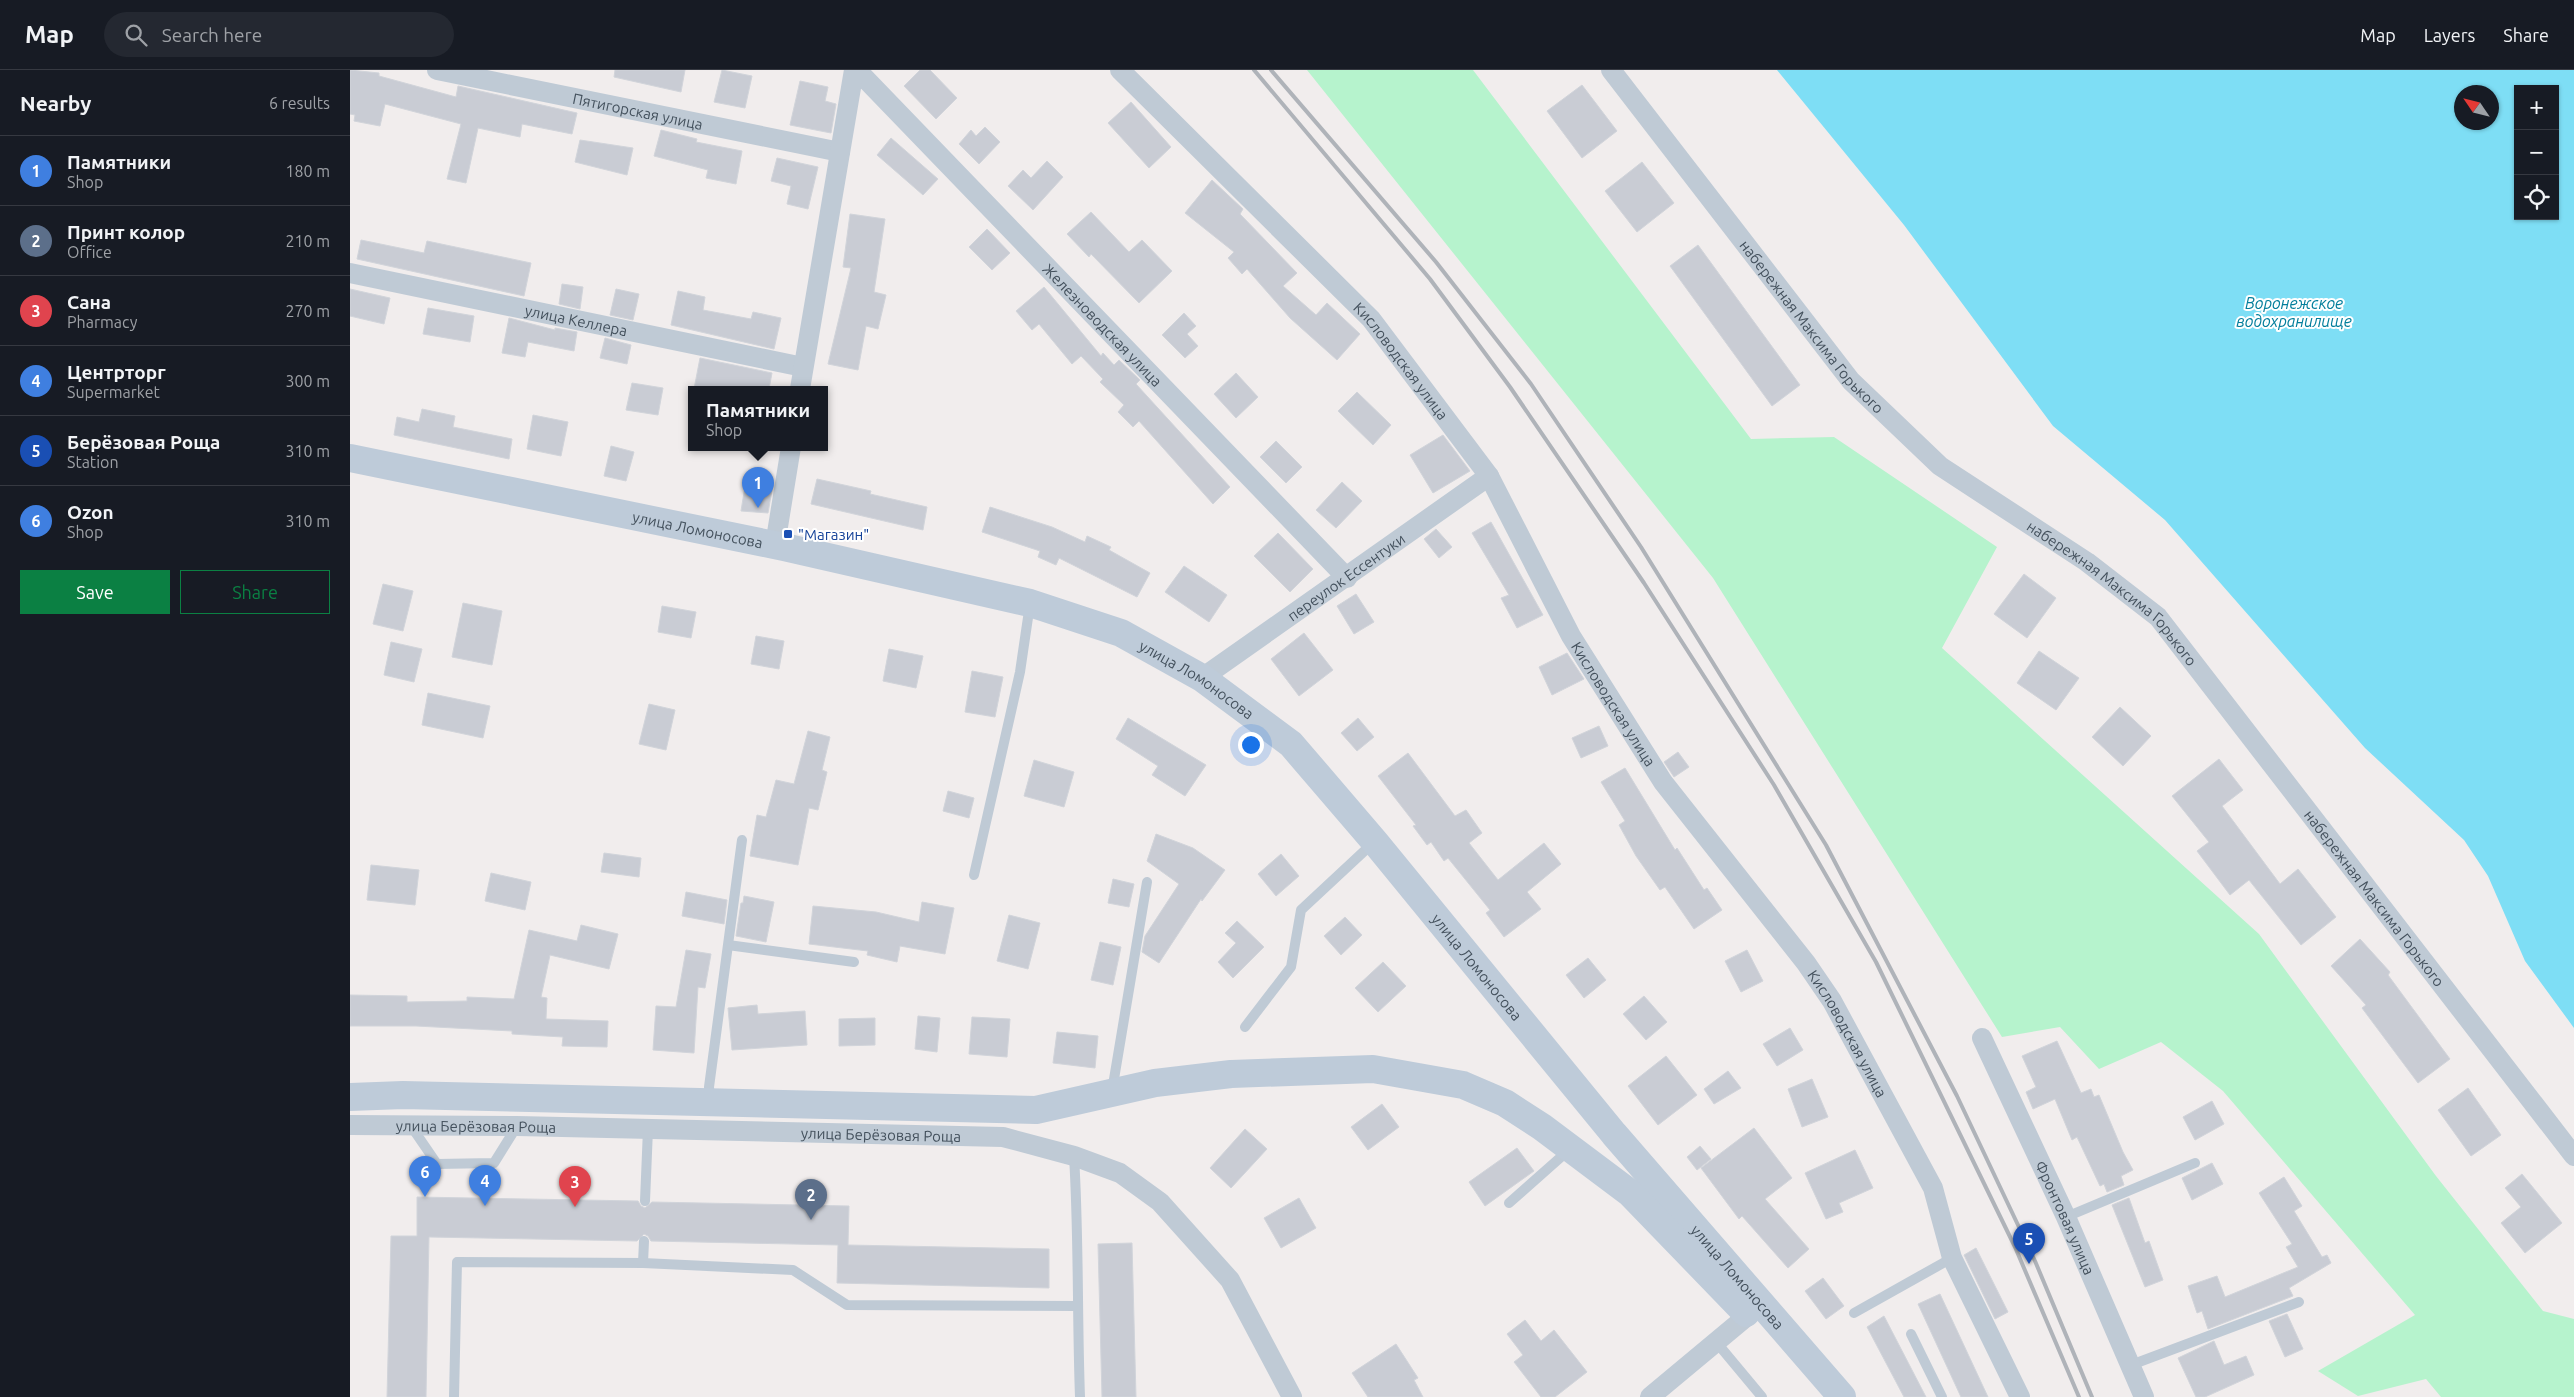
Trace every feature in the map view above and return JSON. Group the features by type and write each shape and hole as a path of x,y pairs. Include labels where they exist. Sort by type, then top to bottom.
{"main road":[{"name":"улица Ломоносова","path":"350,458 775,546 1030,603 1121,633 1202,678 1291,744 1375,842 1614,1134 1755,1310 1819,1397"},
{"path":"350,1097 403,1095 710,1104 1036,1110 1155,1084 1231,1074 1373,1069 1463,1085 1506,1103 1571,1148 1630,1193 1755,1310"},
{"name":"улица Ломоносова","path":"1755,1310 1842,1397"}],"street":[{"name":"Пятигорская улица","path":"437,70 840,152"},
{"path":"800,386 840,152 856,70"},
{"name":"Железноводская улица","path":"856,70 1347,578"},
{"name":"Кисловодская улица","path":"1120,70 1371,319 1489,476 1571,636 1663,782 1806,964 1832,1001 1934,1188 1952,1258 2020,1397"},
{"name":"набережная Максима Горького","path":"1611,70 1851,381 1940,466 2087,562 2158,617 2574,1156"},
{"name":"улица Келлера","path":"350,273 803,368"},
{"path":"775,546 790,451"},
{"name":"переулок Ессентуки","path":"1202,678 1347,578 1489,476"},
{"name":"Фронтовая улица","path":"1982,1038 2066,1217 2144,1397"},
{"name":"улица Берёзовая Роща","path":"350,1125 517,1126 1004,1137 1074,1156 1120,1173 1160,1202 1230,1280 1292,1397"},
{"path":"1650,1397 1755,1310"}],"lane":[{"path":"974,875 1020,672 1030,603"},
{"path":"710,1104 708,1087 742,840"},
{"path":"1245,1027 1291,967 1301,910 1375,842"},
{"path":"1111,1094 1148,882"},
{"path":"728,945 854,962"},
{"path":"411,1126 437,1164 494,1163 517,1126"},
{"path":"645,1202 648,1129"},
{"path":"1509,1203 1571,1148"},
{"path":"1074,1156 1078,1217 1077,1306 1080,1397"},
{"path":"2066,1217 2195,1163"},
{"path":"643,1263 644,1241"},
{"path":"1854,1313 1952,1258"},
{"path":"454,1397 457,1262 643,1263 793,1270 848,1305 1077,1306"},
{"path":"2131,1365 2299,1302"},
{"path":"1910,1334 1942,1397"},
{"path":"1717,1343 1762,1397"}],"green space":[{"path":"1307,70 1473,70 1751,439 1834,437 1997,547 1942,648 2259,934 2436,1176 2543,1311 2574,1319 2574,1397 2441,1397 2426,1379 2358,1396 2318,1371 2415,1315 2223,1091 2161,1042 2099,1069 2060,1027 2002,1037 1713,578"}],"water":[{"name":"Воронежское водохранилище","path":"1777,70 2574,70 2574,1028 2525,961 2488,876 2464,840 2365,748 2165,520 2053,426 1904,225"}],"building":[{"path":"350,70 379,73 379,76 456,97 458,86 577,113 572,134 522,124 520,137 478,128 466,183 447,179 461,124 385,104 380,126 354,121 355,115 350,114"},
{"path":"615,70 685,70 681,92 614,77"},
{"path":"722,70 752,76 745,108 714,102"},
{"path":"920,70 930,70 957,98 936,119 904,86"},
{"path":"800,81 828,87 825,101 836,104 831,133 790,125"},
{"path":"1582,85 1617,131 1582,158 1547,111"},
{"path":"1131,102 1171,147 1149,168 1108,123"},
{"path":"985,127 1000,142 979,164 959,144 971,130 976,136"},
{"path":"661,130 697,139 696,142 742,151 736,184 706,178 708,170 654,156"},
{"path":"891,138 938,179 923,195 877,155"},
{"path":"580,140 633,148 627,175 575,162"},
{"path":"777,158 818,167 808,209 787,204 791,186 771,181"},
{"path":"1047,161 1063,177 1033,210 1008,186 1023,170 1031,178"},
{"path":"1642,162 1674,203 1637,232 1605,191"},
{"path":"1212,180 1243,209 1240,214 1297,273 1283,286 1316,315 1327,303 1360,334 1337,360 1290,318 1247,269 1242,274 1228,258 1234,252 1185,213"},
{"path":"1091,212 1129,252 1142,240 1172,271 1139,303 1091,254 1089,257 1067,234"},
{"path":"850,214 885,219 874,292 886,295 878,329 866,326 858,370 828,364 851,268 843,267"},
{"path":"987,229 1010,253 992,270 969,247"},
{"path":"361,240 424,253 427,241 531,263 524,296 357,259"},
{"path":"1698,245 1800,385 1772,406 1670,266"},
{"path":"562,284 583,287 580,309 559,304"},
{"path":"1044,287 1101,356 1103,353 1114,365 1119,360 1140,380 1136,384 1230,487 1213,504 1139,421 1133,427 1118,412 1124,405 1100,382 1103,379 1081,356 1072,364 1039,324 1032,330 1016,311"},
{"path":"350,289 390,298 384,324 350,316"},
{"path":"616,289 639,294 633,320 610,315"},
{"path":"678,291 705,297 703,310 751,319 753,312 781,318 774,349 671,325"},
{"path":"428,308 474,316 470,342 423,334"},
{"path":"1184,313 1196,326 1187,334 1198,346 1185,358 1162,335"},
{"path":"509,318 555,330 555,328 577,332 574,351 528,342 525,357 502,353"},
{"path":"605,338 631,345 627,364 600,358"},
{"path":"700,358 772,373 770,386 695,386"},
{"path":"1236,373 1258,397 1236,418 1214,394"},
{"path":"632,383 663,388 658,415 626,410"},
{"path":"1357,392 1391,425 1373,445 1338,411"},
{"path":"422,409 455,416 453,427 512,439 509,459 394,435 397,417 419,422"},
{"path":"533,415 568,422 561,456 527,449"},
{"path":"1443,435 1470,471 1433,493 1410,455"},
{"path":"1276,441 1302,467 1286,483 1260,457"},
{"path":"611,446 634,452 626,481 604,476"},
{"path":"817,479 871,491 870,494 927,507 923,530 811,504"},
{"path":"1342,482 1362,501 1336,528 1316,510"},
{"path":"745,486 772,490 768,513 741,511"},
{"path":"990,507 1052,527 1085,542 1087,536 1111,547 1109,550 1150,573 1137,597 1059,558 1056,565 1038,557 1040,551 982,532"},
{"path":"1491,522 1543,615 1517,628 1501,598 1509,595 1472,533"},
{"path":"1436,529 1452,547 1439,558 1424,539"},
{"path":"1278,533 1313,569 1290,592 1254,556"},
{"path":"1184,566 1227,595 1209,622 1165,592"},
{"path":"2024,574 2056,598 2027,638 1994,614"},
{"path":"383,584 413,591 403,631 373,624"},
{"path":"1356,594 1374,622 1354,634 1337,606"},
{"path":"463,603 502,611 492,665 452,657"},
{"path":"662,606 696,612 691,638 658,632"},
{"path":"1304,633 1333,670 1299,696 1271,659"},
{"path":"756,636 784,641 779,669 751,664"},
{"path":"391,642 422,649 414,682 384,675"},
{"path":"889,649 923,656 916,688 883,681"},
{"path":"2039,651 2079,678 2056,710 2017,683"},
{"path":"1567,653 1584,679 1552,695 1539,667"},
{"path":"972,671 1003,677 995,717 965,712"},
{"path":"428,693 490,706 483,738 422,725"},
{"path":"649,704 675,710 666,750 639,744"},
{"path":"2120,707 2151,736 2123,766 2092,737"},
{"path":"1128,718 1206,765 1185,796 1152,775 1158,766 1116,739"},
{"path":"1358,718 1374,737 1357,751 1341,733"},
{"path":"1599,726 1608,746 1581,758 1572,738"},
{"path":"808,731 830,737 822,770 827,772 818,810 809,808 798,865 750,856 757,815 766,817 776,780 794,784"},
{"path":"1678,752 1689,767 1674,777 1664,762"},
{"path":"1408,753 1455,816 1466,810 1482,833 1469,843 1498,880 1544,843 1561,864 1527,892 1541,909 1504,937 1486,913 1490,910 1448,858 1444,861 1431,842 1427,845 1413,826 1416,825 1378,776"},
{"path":"2219,759 2243,790 2222,806 2280,884 2298,869 2336,917 2301,945 2249,880 2230,895 2197,851 2209,842 2172,796"},
{"path":"1034,760 1074,772 1064,807 1024,796"},
{"path":"1625,768 1675,850 1677,848 1704,890 1707,888 1722,910 1694,929 1665,887 1660,890 1636,856 1619,825 1625,821 1601,782"},
{"path":"948,791 974,798 969,818 943,811"},
{"path":"1156,834 1193,848 1225,870 1202,901 1201,899 1159,963 1142,952 1145,936 1179,884 1147,861"},
{"path":"604,853 641,858 639,877 601,872"},
{"path":"1281,854 1299,876 1276,896 1258,874"},
{"path":"371,865 419,870 415,905 367,900"},
{"path":"491,873 531,882 525,910 485,901"},
{"path":"1113,879 1134,884 1129,907 1108,903"},
{"path":"686,892 727,900 724,924 682,916"},
{"path":"744,896 774,902 766,942 736,936 741,903 743,903"},
{"path":"922,902 954,908 945,954 900,946 897,962 867,955 868,951 809,944 813,906 876,912 919,922"},
{"path":"1009,915 1040,923 1028,969 997,961"},
{"path":"1345,917 1362,935 1341,955 1324,936"},
{"path":"1237,921 1264,947 1233,978 1218,962 1236,943 1225,933"},
{"path":"581,925 618,934 609,969 550,955 541,997 547,998 546,1019 608,1021 607,1047 562,1046 563,1037 512,1034 512,1031 416,1026 350,1026 350,995 407,996 407,1002 467,1001 467,997 514,999 529,930 577,941"},
{"path":"2360,939 2390,972 2388,975 2450,1059 2418,1083 2362,1008 2366,1005 2331,966"},
{"path":"1100,942 1121,947 1113,985 1091,980"},
{"path":"686,950 711,954 705,988 698,987 694,1053 653,1050 656,1006 676,1007"},
{"path":"1747,950 1763,981 1741,992 1725,961"},
{"path":"1588,958 1606,980 1584,998 1566,975"},
{"path":"1383,962 1406,986 1378,1012 1355,988"},
{"path":"1644,996 1667,1022 1646,1040 1623,1014"},
{"path":"757,1005 758,1014 805,1011 807,1045 732,1050 728,1008"},
{"path":"918,1016 940,1018 937,1052 915,1049"},
{"path":"972,1017 1010,1019 1007,1057 969,1054"},
{"path":"875,1018 875,1045 839,1046 839,1019"},
{"path":"1790,1028 1803,1050 1777,1066 1763,1044"},
{"path":"1057,1032 1098,1036 1095,1068 1053,1063"},
{"path":"2057,1041 2081,1093 2091,1089 2094,1097 2099,1095 2123,1152 2133,1170 2121,1176 2124,1185 2107,1192 2104,1184 2100,1186 2077,1137 2072,1140 2055,1099 2033,1109 2026,1092 2036,1087 2022,1056"},
{"path":"1666,1056 1697,1095 1658,1125 1628,1086"},
{"path":"1728,1071 1741,1088 1714,1104 1704,1089"},
{"path":"1812,1079 1828,1117 1802,1127 1788,1089"},
{"path":"2468,1088 2501,1135 2471,1156 2438,1110"},
{"path":"2212,1101 2224,1124 2195,1140 2183,1117"},
{"path":"1382,1104 1399,1127 1368,1150 1351,1127"},
{"path":"1754,1128 1792,1178 1765,1199 1809,1249 1788,1268 1742,1216 1739,1219 1701,1168"},
{"path":"1245,1129 1267,1149 1231,1188 1210,1168"},
{"path":"1700,1146 1711,1159 1697,1170 1687,1157"},
{"path":"1517,1148 1534,1171 1485,1206 1469,1182"},
{"path":"1855,1150 1873,1188 1839,1203 1843,1212 1826,1219 1805,1173"},
{"path":"2212,1163 2223,1184 2192,1200 2182,1178"},
{"path":"2522,1174 2562,1223 2525,1253 2501,1223 2521,1207 2505,1188"},
{"path":"2284,1177 2302,1206 2294,1211 2322,1257 2327,1255 2331,1263 2289,1288 2293,1296 2208,1329 2202,1311 2197,1313 2188,1286 2217,1276 2225,1297 2298,1267 2286,1247 2292,1244 2259,1193"},
{"path":"417,1197 638,1201 645,1208 652,1202 849,1206 848,1245 1049,1249 1049,1288 837,1283 838,1245 651,1241 644,1234 637,1241 429,1237 426,1397 387,1397 391,1236 417,1236"},
{"path":"1299,1198 1316,1228 1281,1248 1264,1218"},
{"path":"2129,1198 2145,1243 2149,1241 2163,1280 2145,1287 2112,1205"},
{"path":"1132,1243 1136,1397 1102,1397 1098,1244"},
{"path":"1976,1248 2008,1312 1995,1319 1964,1255"},
{"path":"1823,1278 1844,1306 1826,1319 1805,1291"},
{"path":"1940,1294 1988,1397 1961,1397 1918,1304"},
{"path":"2287,1314 2303,1349 2285,1357 2269,1321"},
{"path":"1884,1316 1926,1397 1904,1397 1867,1327"},
{"path":"1525,1320 1541,1341 1554,1330 1587,1372 1555,1397 1541,1397 1514,1362 1523,1355 1507,1334"},
{"path":"2214,1341 2224,1365 2246,1356 2254,1375 2205,1397 2196,1397 2178,1358"},
{"path":"1396,1344 1418,1378 1414,1380 1423,1397 1368,1397 1352,1373"}],"railway":[{"path":"1254,70 1430,279 1510,387 1644,583 1774,785 1876,962 2015,1247 2079,1397"},
{"path":"1271,70 1436,262 1531,384 1641,547 1826,845 1957,1096 2035,1261 2092,1397"}],"place":[{"name":"Памятники","path":"758,508"},
{"name":"\"Магазин\"","path":"788,534"},
{"name":"Ozon","path":"425,1197"},
{"name":"Центрторг","path":"485,1206"},
{"name":"Сана","path":"575,1207"},
{"name":"Принт колор","path":"811,1220"},
{"name":"Берёзовая Роща","path":"2029,1264"}]}
